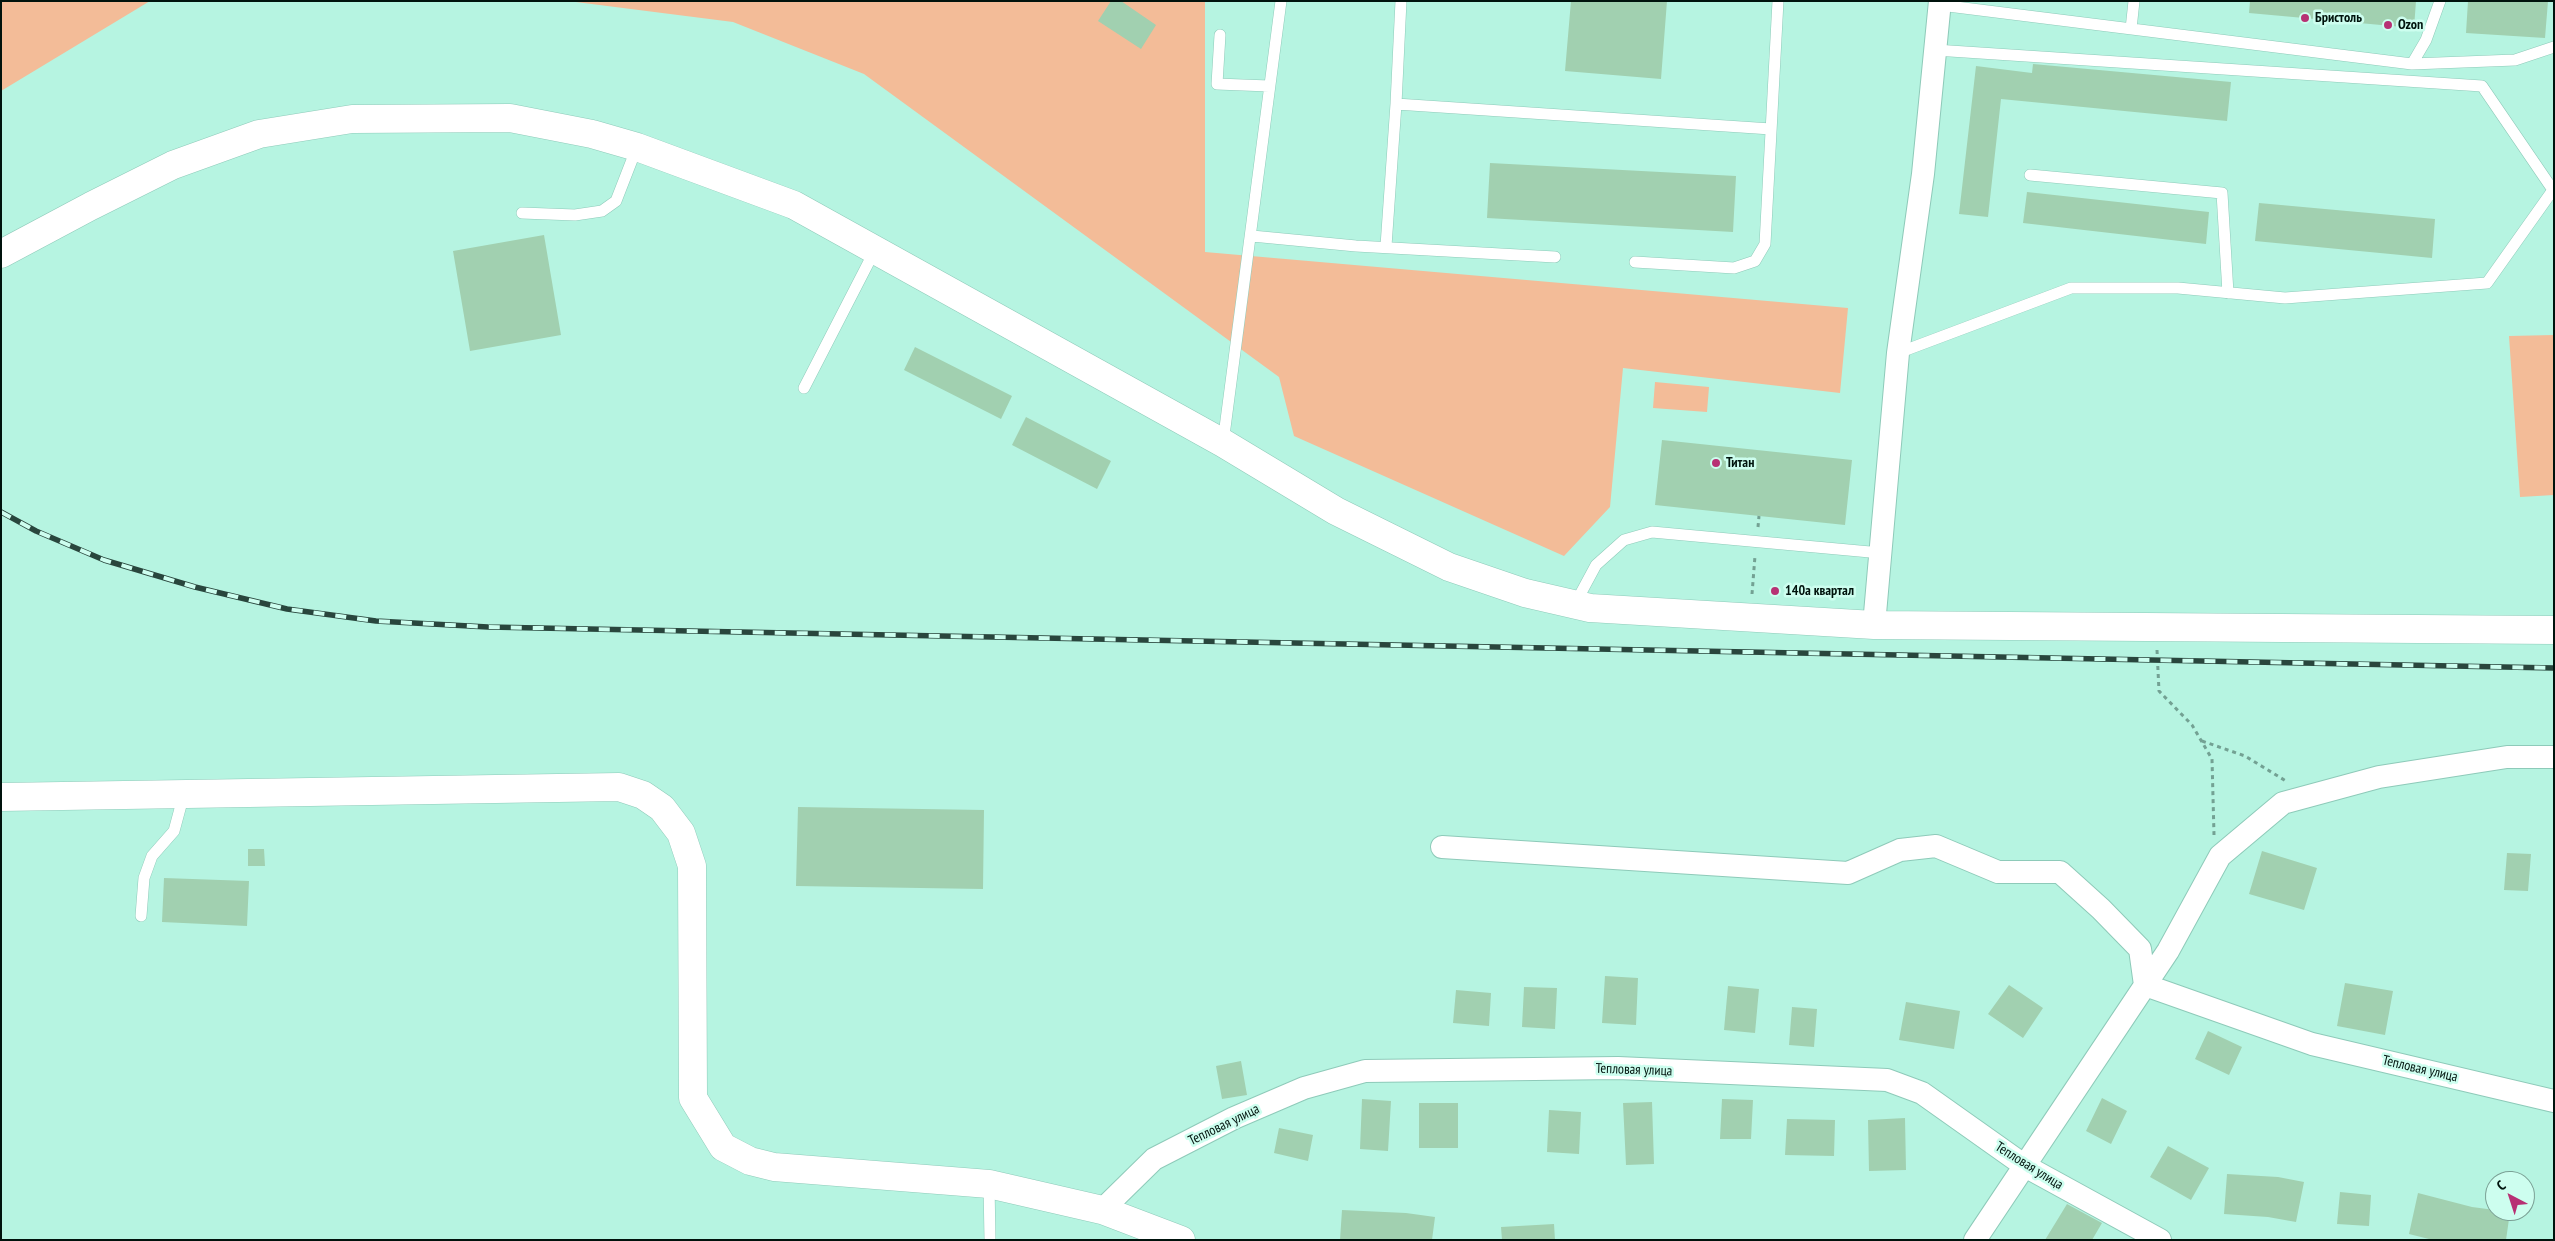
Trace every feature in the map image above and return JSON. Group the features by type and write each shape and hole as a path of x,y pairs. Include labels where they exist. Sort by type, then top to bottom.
{"street":[{"path":"1874,625 1898,352 1924,174 1940,3"},
{"path":"1,254 173,165 259,134 352,120 510,118 592,134 637,147 794,205 1223,443 1336,511 1449,567 1525,593 1590,608 1874,625 2554,630"},
{"path":"1975,1240 2168,951 2220,856 2282,803 2379,777 2507,757 2554,757"},
{"path":"1,796 619,787 643,795 662,808 681,833 692,866 693,1098 723,1147 750,1161 774,1167 989,1184 1102,1210 1182,1240"},
{"path":"1442,847 1848,873 1900,850 1936,846 1998,872 2060,872 2101,908 2140,949 2145,985"},
{"name":"Тепловая улица","path":"2145,985 2312,1044 2554,1101"},
{"name":"Тепловая улица","path":"1102,1210 1154,1160 1163,1155 1234,1118 1304,1088 1365,1071 1618,1068 1886,1080 1922,1094 2025,1166 2160,1240"}],"lane":[{"path":"1223,443 1252,236 1281,1"},
{"path":"1386,246 1401,1"},
{"path":"1635,262 1734,268 1755,260 1765,244 1778,1"},
{"path":"2131,29 2134,1"},
{"path":"2412,64 2426,40 2440,1"},
{"path":"1940,3 2412,64 2515,60 2554,47"},
{"path":"1220,35 1218,84 1269,86"},
{"path":"1898,352 2071,288 2178,288 2285,298 2487,283 2553,190 2482,86 1935,50"},
{"path":"1396,104 1771,129"},
{"path":"522,213 574,215 602,211 616,202 637,147"},
{"path":"2030,175 2222,192 2228,293"},
{"path":"1252,236 1356,246 1386,246 1555,257"},
{"path":"804,388 875,250"},
{"path":"1575,604 1596,565 1624,540 1652,532 1881,553"},
{"path":"140,916 144,878 152,856 174,831 184,794"},
{"path":"989,1184 990,1240"}],"path":[{"path":"1752,597 1755,565"},
{"path":"2153,646 2159,652 2159,690 2192,725 2212,759 2213,868"},
{"path":"2201,741 2245,756 2307,796"}],"shaded area":[{"path":"1,1 150,1 1,91"},
{"path":"568,1 1205,1 1205,252 1848,308 1840,393 1623,368 1610,507 1564,556 1294,436 1279,377 864,74 733,22"},
{"path":"2554,335 2554,495 2520,497 2509,336"},
{"path":"1655,382 1709,387 1707,412 1653,408"}],"building":[{"path":"1111,1 1121,1 1156,25 1141,49 1098,21"},
{"path":"1571,1 1667,1 1661,79 1565,71"},
{"path":"2250,1 2416,1 2414,28 2249,13"},
{"path":"2468,1 2548,1 2545,38 2466,33"},
{"path":"2033,64 2231,82 2227,121 2001,99 1988,217 1959,214 1976,66 2032,73"},
{"path":"1490,163 1736,176 1733,232 1487,218"},
{"path":"2027,192 2209,212 2206,244 2023,223"},
{"path":"2259,203 2435,219 2432,258 2255,241"},
{"path":"544,235 561,335 470,351 453,251"},
{"path":"915,347 1012,396 1001,419 904,370"},
{"path":"1026,417 1111,461 1097,489 1012,445"},
{"path":"1662,440 1852,460 1845,525 1655,505"},
{"path":"798,807 984,810 983,889 796,886"},
{"path":"248,849 264,849 265,866 248,866"},
{"path":"2262,851 2317,868 2304,910 2249,894"},
{"path":"2507,853 2531,854 2528,891 2504,890"},
{"path":"164,878 249,881 247,926 162,922"},
{"path":"1605,976 1638,978 1636,1025 1602,1023"},
{"path":"2345,983 2393,991 2385,1035 2337,1026"},
{"path":"2009,985 2043,1008 2023,1038 1988,1014"},
{"path":"1728,986 1759,989 1755,1033 1724,1030"},
{"path":"1524,987 1557,988 1555,1029 1522,1027"},
{"path":"1456,990 1491,993 1489,1026 1453,1023"},
{"path":"1906,1002 1960,1011 1954,1049 1899,1040"},
{"path":"1792,1007 1817,1009 1814,1047 1789,1045"},
{"path":"2208,1031 2242,1047 2229,1075 2195,1059"},
{"path":"1241,1061 1247,1095 1222,1099 1216,1066"},
{"path":"2102,1098 2127,1111 2111,1144 2086,1131"},
{"path":"1362,1099 1391,1101 1388,1151 1360,1149"},
{"path":"1722,1099 1753,1100 1751,1139 1720,1139"},
{"path":"1652,1102 1654,1164 1626,1165 1623,1103"},
{"path":"1419,1103 1458,1103 1458,1148 1419,1148"},
{"path":"1549,1110 1581,1112 1579,1154 1547,1152"},
{"path":"1905,1118 1906,1170 1869,1171 1868,1120"},
{"path":"1787,1119 1835,1120 1834,1156 1785,1155"},
{"path":"1279,1128 1313,1135 1308,1161 1274,1153"},
{"path":"2168,1146 2209,1168 2191,1200 2150,1177"},
{"path":"2227,1174 2278,1177 2304,1182 2296,1222 2268,1217 2224,1214"},
{"path":"2340,1192 2371,1195 2369,1226 2337,1224"},
{"path":"2418,1193 2485,1209 2485,1221 2509,1221 2506,1240 2433,1240 2409,1234"},
{"path":"2067,1204 2102,1223 2092,1240 2045,1240"},
{"path":"1342,1210 1406,1213 1435,1217 1432,1240 1340,1240"},
{"path":"1554,1224 1555,1240 1502,1240 1501,1227"}],"railway":[{"path":"1,512 36,531 104,560 195,587 287,609 376,621 488,627 2554,668"}],"place":[{"name":"Бристоль","path":"2305,18"},
{"name":"Ozon","path":"2388,25"},
{"name":"Титан","path":"1716,463"},
{"name":"140а квартал","path":"1775,591"}]}
